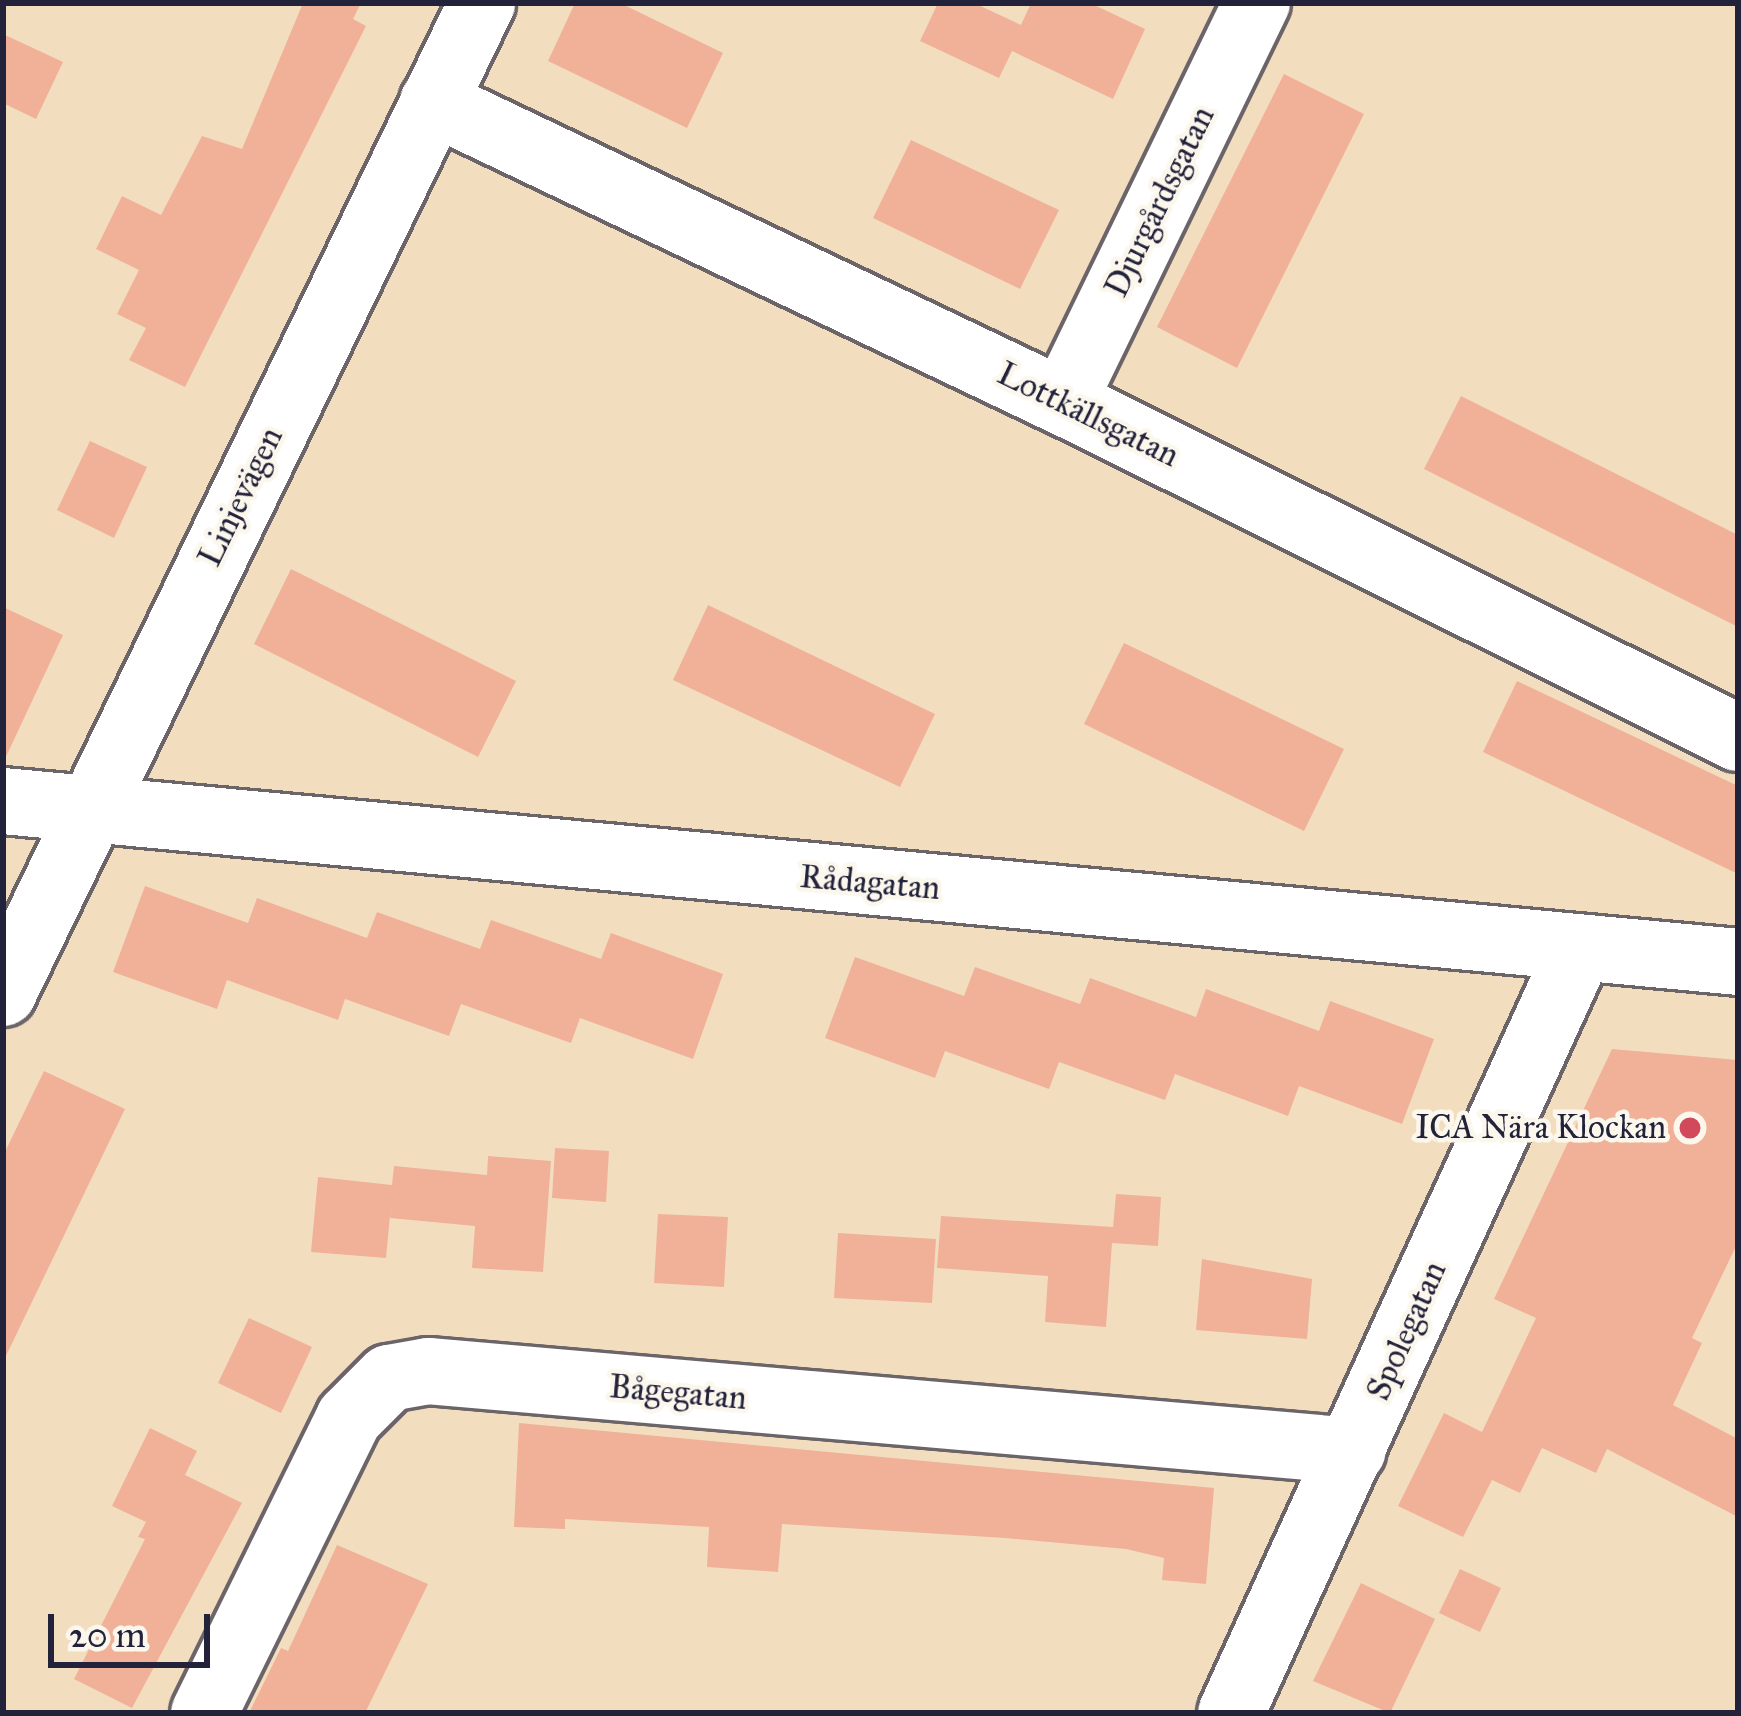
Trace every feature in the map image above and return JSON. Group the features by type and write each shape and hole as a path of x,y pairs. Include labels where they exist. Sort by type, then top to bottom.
{"street":[{"name":"Linjevägen","path":"3,993 482,3"},
{"name":"Djurgårdsgatan","path":"1063,402 1257,3"},
{"name":"Lottkällsgatan","path":"433,102 1063,402 1738,738"},
{"name":"Rådagatan","path":"3,801 1738,962"},
{"name":"Spolegatan","path":"1232,1713 1580,948"},
{"name":"Bågegatan","path":"204,1713 349,1418 389,1378 428,1371 1353,1450"}],"building":[{"path":"303,3 361,3 353,19 366,26 185,387 129,360 146,328 117,314 139,270 96,249 122,196 161,215 202,136 242,149"},
{"path":"575,3 620,3 723,53 687,128 548,61"},
{"path":"938,3 974,3 1021,25 1031,3 1090,3 1145,29 1113,99 1012,51 999,78 920,41"},
{"path":"3,34 63,62 36,119 3,103"},
{"path":"1284,74 1364,114 1237,368 1157,327"},
{"path":"911,140 1059,210 1020,289 873,218"},
{"path":"1461,396 1738,535 1738,627 1424,469"},
{"path":"90,441 147,467 114,538 57,510"},
{"path":"291,569 516,681 478,757 254,644"},
{"path":"708,605 935,714 900,787 673,680"},
{"path":"3,607 63,635 3,763"},
{"path":"1124,643 1344,749 1304,831 1084,724"},
{"path":"1517,681 1738,786 1738,874 1483,752"},
{"path":"145,886 248,923 257,898 367,938 377,912 480,949 491,920 601,959 611,933 723,974 693,1059 580,1018 571,1043 461,1004 449,1036 345,999 338,1020 227,980 217,1009 113,972"},
{"path":"855,957 964,996 975,967 1080,1004 1090,978 1196,1017 1206,989 1319,1031 1330,1001 1434,1039 1402,1124 1299,1086 1288,1116 1175,1074 1165,1100 1059,1062 1049,1089 945,1051 935,1078 825,1038"},
{"path":"1612,1049 1738,1060 1738,1242 1692,1338 1702,1343 1673,1405 1738,1439 1738,1517 1607,1449 1596,1473 1542,1448 1520,1493 1492,1480 1463,1537 1398,1506 1444,1413 1482,1432 1536,1318 1494,1299"},
{"path":"44,1071 125,1109 3,1362 3,1156"},
{"path":"555,1148 609,1151 606,1202 552,1198"},
{"path":"488,1156 551,1161 543,1272 472,1268 475,1226 390,1218 391,1205 386,1258 311,1252 318,1177 392,1185 394,1166 487,1175"},
{"path":"1116,1194 1161,1197 1158,1246 1112,1243 1106,1327 1045,1322 1048,1276 937,1268 941,1216 1113,1227"},
{"path":"658,1214 728,1217 724,1287 654,1283"},
{"path":"838,1233 936,1239 932,1303 834,1298"},
{"path":"1202,1259 1312,1279 1307,1339 1196,1330"},
{"path":"249,1318 312,1347 281,1413 218,1383"},
{"path":"519,1423 1214,1488 1206,1584 1162,1580 1164,1558 1126,1549 1005,1538 782,1524 778,1572 707,1567 709,1527 565,1519 565,1529 514,1527"},
{"path":"150,1428 197,1451 185,1475 242,1503 132,1708 74,1679 145,1539 138,1537 146,1522 112,1506"},
{"path":"337,1545 428,1584 365,1713 249,1713 281,1648 288,1651"},
{"path":"1460,1569 1501,1588 1480,1632 1439,1613"},
{"path":"1361,1583 1435,1619 1390,1713 1313,1681"}],"place":[{"name":"ICA Nära Klockan","path":"1690,1128"}]}
